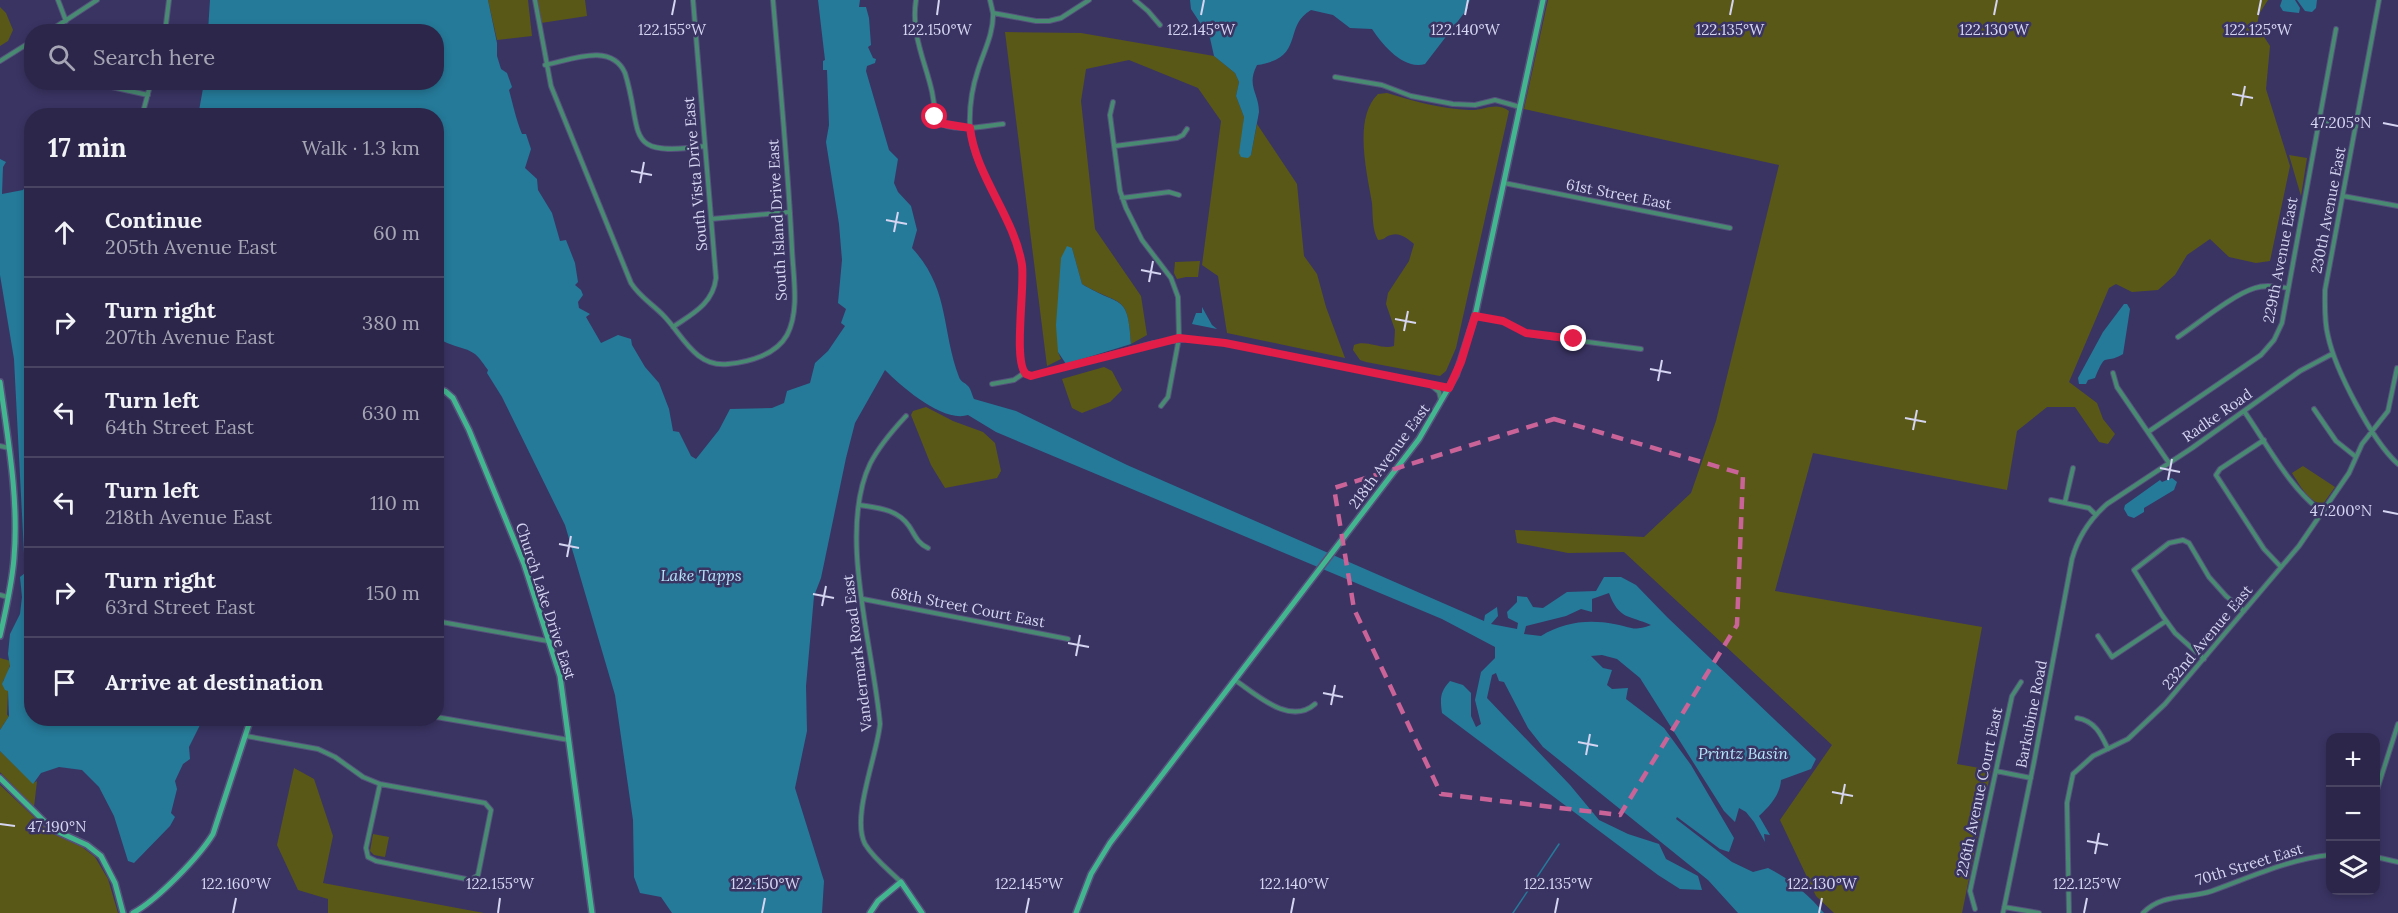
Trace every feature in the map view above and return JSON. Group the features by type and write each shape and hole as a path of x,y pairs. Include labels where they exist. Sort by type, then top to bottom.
{"street":[{"path":"58,0 66,21"},
{"path":"61,24 97,0"},
{"path":"166,24 169,0"},
{"name":"South Island Drive East","path":"535,0 545,65 560,110 631,283 695,354 707,362 719,364 755,358 772,350 785,339 791,323 794,302 790,212 773,0"},
{"name":"South Vista Drive East","path":"673,327 701,307 714,291 716,278 693,0"},
{"path":"916,0 915,33 935,106 935,120 952,127 970,128 1003,124"},
{"path":"990,0 993,13 989,37 973,86 970,128 980,163 1019,250 1023,273 1020,339 1021,366 1024,373 1031,376 1179,338 1217,342 1449,388"},
{"path":"993,13 1036,21 1049,21 1061,18 1089,0"},
{"path":"1135,0 1160,25"},
{"name":"218th Avenue East","path":"1076,913 1087,883 1103,854 1419,439 1449,388 1461,362 1475,316 1543,0"},
{"name":"230th Avenue East","path":"2379,0 2325,290 2325,319 2332,354 2372,431 2398,464"},
{"name":"229th Avenue East","path":"2148,432 2261,355 2274,340 2282,323 2336,29"},
{"path":"0,61 24,47"},
{"path":"545,65 598,54 609,56 617,61 625,73 636,129 639,137 645,143 666,149 705,146"},
{"path":"1335,77 1382,85 1411,96 1453,104 1475,105 1495,100 1520,107"},
{"path":"125,90 148,95"},
{"path":"144,108 149,90"},
{"path":"1113,102 1110,115 1122,198 1135,230 1165,268 1175,287 1179,338 1168,397 1161,406"},
{"path":"2319,120 2356,127"},
{"path":"1115,146 1176,138 1183,135 1187,129"},
{"name":"61st Street East","path":"1504,183 1730,228"},
{"path":"1122,198 1169,192 1179,195"},
{"path":"2343,196 2398,206"},
{"path":"711,219 790,212"},
{"path":"2178,337 2255,287 2288,288"},
{"path":"1475,316 1503,321 1526,333 1536,335 1641,349"},
{"name":"Radke Road","path":"2090,522 2095,514 2107,504 2300,371 2332,354"},
{"name":"232nd Avenue East","path":"2069,913 2067,803 2073,774 2093,756 2127,739 2151,718 2281,567 2324,513 2349,473 2362,444 2388,411 2397,368"},
{"path":"992,384 1014,380 1024,373"},
{"path":"2113,373 2117,387 2169,463"},
{"path":"0,382 9,448 15,540 8,597 0,636"},
{"path":"1428,383 1437,389 1441,403"},
{"name":"Church Lake Drive East","path":"444,391 453,398 469,430 524,564 549,641 563,694 592,913"},
{"path":"2314,409 2336,441 2356,457"},
{"path":"2244,411 2309,503 2324,513"},
{"name":"Vandermark Road East","path":"906,416 881,445 869,466 860,505 857,551 880,724 877,751 862,805 861,826 869,849 901,882 922,913"},
{"path":"2264,440 2220,469 2216,476 2264,549 2281,567"},
{"path":"0,446 9,448"},
{"path":"2065,502 2073,468"},
{"path":"2051,500 2089,508 2095,514"},
{"path":"860,505 890,510 907,523 918,541 928,548"},
{"name":"Barkubine Road","path":"2003,913 2072,559 2077,543 2090,522"},
{"path":"2204,659 2175,633 2134,570 2169,543 2182,540 2189,543 2209,577 2244,611"},
{"path":"0,595 8,597"},
{"name":"68th Street Court East","path":"863,599 1068,639"},
{"path":"2097,636 2112,657 2166,621"},
{"path":"444,622 549,641"},
{"path":"1235,680 1284,710 1298,712 1309,710 1315,704"},
{"name":"226th Avenue Court East","path":"1975,909 1970,891 2012,696 2021,682"},
{"path":"444,718 569,740"},
{"path":"2077,718 2086,719 2098,729 2108,749"},
{"path":"2378,787 2398,724"},
{"path":"133,913 164,888 204,847 213,834 249,726"},
{"path":"246,736 318,749 335,757 363,777 380,784 489,805 491,810 480,870 476,877 471,880 376,861 368,857 366,848 380,784"},
{"path":"1996,771 2031,778"},
{"path":"0,777 52,829 87,845 101,856 115,883 123,913"},
{"name":"70th Street East","path":"2143,913 2149,907 2173,896 2208,892 2307,858 2326,856"},
{"path":"2380,858 2398,862"},
{"path":"870,913 878,901 901,882"},
{"path":"2004,907 2039,913"}],"highlighted area":[{"path":"1554,419 1743,474 1737,625 1620,815 1441,794 1354,609 1334,488"}],"shaded area":[{"path":"488,0 528,0 532,36 497,40"},
{"path":"537,0 585,0 587,16 541,23"},
{"path":"1548,0 2268,0 2259,14 2257,26 2270,46 2266,89 2290,166 2270,261 2256,263 2229,257 2210,239 2187,255 2175,275 2158,290 2132,292 2116,284 2109,288 2069,382 2097,403 2103,419 2115,434 2108,444 2099,442 2075,407 2047,407 2017,431 2007,490 1813,453 1775,591 1982,627 1957,764 1991,770 1962,913 1834,913 1816,896 1780,820 1832,745 1624,552 1568,553 1517,543 1515,530 1644,537 1691,493 1716,421 1779,165 1524,109"},
{"path":"0,7 6,13 13,30 8,41 0,46"},
{"path":"1005,32 1081,33 1214,56 1235,73 1239,82 1236,96 1244,117 1241,157 1251,155 1257,124 1297,184 1304,256 1317,274 1326,307 1345,358 1227,333 1218,276 1202,265 1221,121 1198,88 1129,60 1086,69 1081,101 1095,229 1141,296 1147,335 1131,344 1128,316 1124,308 1114,299 1082,284 1072,248 1058,352 1061,359 1047,366"},
{"path":"1387,93 1448,108 1475,110 1499,107 1509,111 1456,348 1446,371 1440,376 1366,362 1360,360 1353,350 1354,345 1359,343 1384,347 1394,346 1395,330 1386,304 1388,293 1409,261 1414,244 1398,234 1378,240 1374,227 1365,162 1364,131 1370,104 1378,94"},
{"path":"2289,155 2307,158 2301,196"},
{"path":"1200,261 1198,277 1177,279 1174,273 1175,262"},
{"path":"1104,367 1112,371 1122,390 1110,402 1082,413 1072,408 1062,379"},
{"path":"926,407 953,421 983,432 995,443 1001,471 997,478 945,488 931,465 911,415 913,411"},
{"path":"2303,466 2335,487 2323,504 2309,497 2292,473"},
{"path":"0,658 11,661 3,681 8,690 7,715 9,716 0,730"},
{"path":"0,751 33,783 37,781 34,807 0,772"},
{"path":"294,768 314,779 333,836 323,883 484,913 328,913 328,899 298,890 277,845"},
{"path":"0,785 51,833 82,847 95,857 108,879 118,913 0,913"},
{"path":"373,834 389,837 385,857 374,855 370,851"}],"water":[{"name":"Lake Tapps","path":"210,0 488,0 497,43 497,56 501,69 507,73 512,87 509,90 518,123 522,134 526,134 531,149 525,168 537,179 538,190 552,213 560,241 566,240 575,263 578,282 575,285 583,295 578,302 579,308 590,314 586,317 601,343 618,335 631,339 645,367 659,383 669,409 673,431 679,432 691,456 696,459 719,430 730,409 772,408 784,403 787,391 810,383 815,363 828,351 845,326 841,323 846,309 838,303 842,260 839,224 826,142 829,125 827,70 823,70 825,60 818,0 860,0 859,7 866,7 869,18 871,45 868,47 873,58 876,59 875,63 867,66 866,71 889,150 898,159 894,183 898,192 911,206 917,230 912,248 933,279 939,294 959,377 969,387 974,399 1016,411 1127,465 1484,621 1485,615 1497,607 1498,616 1491,624 1517,629 1518,623 1508,618 1507,612 1517,602 1517,596 1527,597 1533,607 1543,608 1567,592 1596,591 1604,577 1621,577 1636,585 1816,759 1811,769 1781,780 1774,800 1759,816 1770,835 1764,834 1765,842 1746,812 1739,808 1735,822 1724,811 1640,678 1617,659 1602,655 1591,656 1603,668 1612,670 1607,685 1612,689 1628,688 1626,699 1664,728 1691,765 1734,838 1729,852 1720,849 1677,817 1676,819 1732,862 1753,872 1768,868 1784,877 1805,893 1824,913 1738,913 1708,880 1543,747 1528,728 1504,682 1499,681 1496,673 1492,675 1487,698 1570,785 1599,820 1628,834 1659,844 1666,859 1698,876 1702,890 1680,889 1658,875 1442,713 1442,696 1450,681 1463,685 1471,693 1471,716 1476,727 1481,724 1475,700 1481,672 1495,658 1495,647 1442,619 996,432 968,415 947,414 935,409 912,394 885,370 855,423 821,578 814,596 806,686 807,731 795,788 824,881 822,913 672,913 661,897 640,893 634,877 633,820 615,695 565,525 502,397 487,373 488,370 475,354 444,342 444,108 199,108 203,90 444,90 444,24 208,24","holes":["1609,593 1617,608 1626,615 1651,625 1636,629 1586,622 1567,625 1541,636 1524,634 1526,626 1566,616 1581,609 1592,612 1592,599"]},
{"path":"1190,0 1470,0 1468,8 1425,64 1417,65 1394,55 1372,29 1350,28 1333,15 1311,10 1302,17 1288,49 1282,56 1257,65 1254,72 1253,84 1259,112 1251,155 1248,158 1241,157 1239,153 1244,117 1236,96 1239,82 1235,73 1214,56 1210,38 1191,9"},
{"path":"2282,0 2295,0 2300,8 2299,13 2283,11 2280,6"},
{"path":"2297,0 2317,0 2316,8 2312,12 2305,11"},
{"path":"0,159 6,162 3,167 2,194 24,188 24,554 14,359 0,275"},
{"path":"1067,246 1072,248 1082,284 1114,300 1124,308 1128,316 1131,344 1066,364 1058,352 1056,325 1061,258"},
{"path":"2124,304 2127,304 2130,309 2123,354 2104,361 2095,378 2088,380 2086,384 2079,384 2078,378 2103,332"},
{"path":"1202,307 1212,325 1217,329 1192,324 1196,313 1202,313"},
{"path":"2172,478 2177,482 2174,490 2144,508 2144,512 2134,518 2128,516 2124,509 2125,505 2160,480 2162,482"},
{"path":"24,574 24,726 200,726 189,747 190,759 183,764 175,781 177,789 171,813 175,817 170,826 134,863 128,861 114,816 99,787 82,770 59,767 41,773 33,784 0,751 0,730 9,716 8,691 2,684 10,666 8,654 10,634 20,614 22,597 20,577"}],"waterway":[{"path":"1513,913 1559,844"}],"route":[{"path":"935,117 939,123 952,127 970,128 980,163 1006,215 1015,239 1023,273 1021,366 1023,372 1031,376 1179,338 1210,340 1449,388 1461,362 1475,316 1503,321 1526,333 1574,339"}],"water label":[{"name":"Printz Basin","path":"1743,753"}]}
